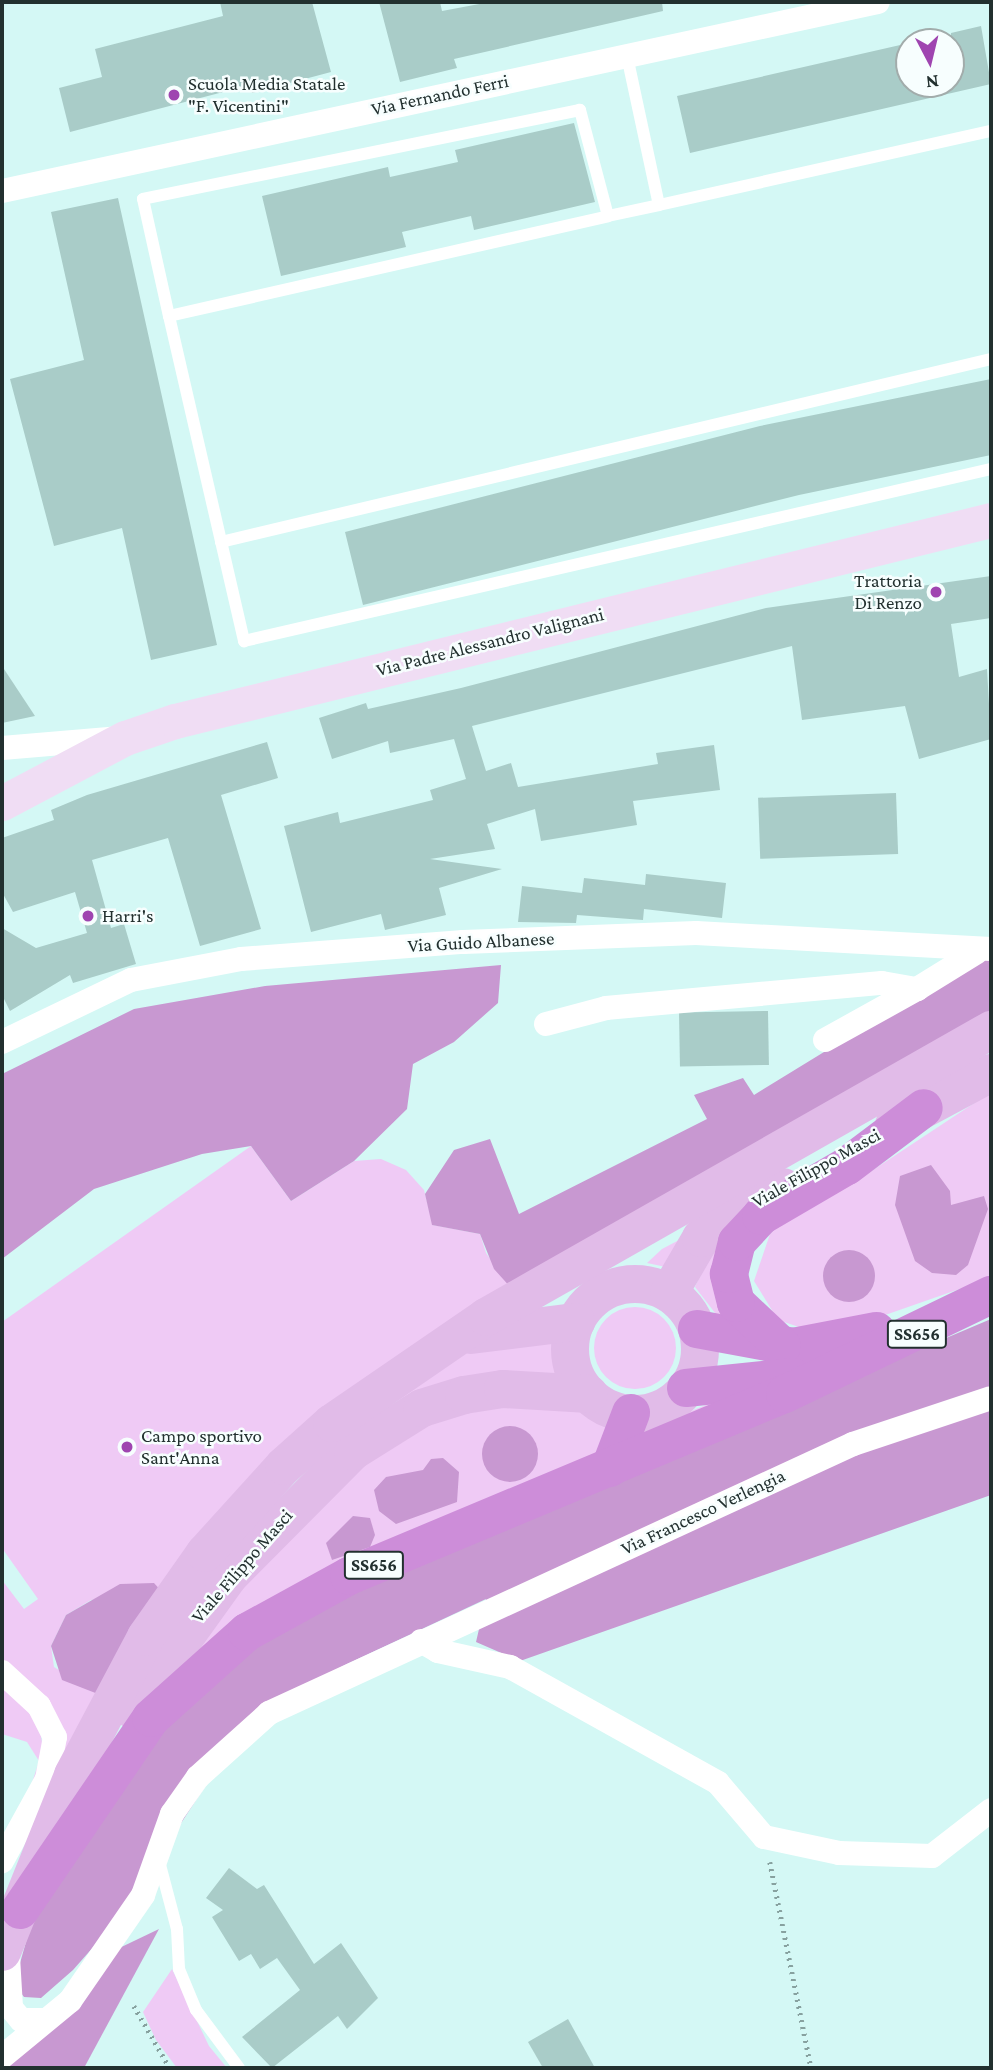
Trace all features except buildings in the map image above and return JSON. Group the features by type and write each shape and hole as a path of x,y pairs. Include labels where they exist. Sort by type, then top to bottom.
{"highway":[{"path":"782,1346 736,1303 729,1274 737,1242 761,1216 847,1166 924,1108"},
{"name":"SS656","path":"697,1329 782,1346 846,1339 991,1294"},
{"name":"SS656","path":"9,1934 151,1718 247,1632 349,1576 610,1468 839,1367 991,1294"},
{"name":"SS656","path":"686,1388 839,1367"},
{"path":"610,1468 631,1413"}],"main road":[{"name":"Viale Filippo Masci","path":"9,1934 73,1775 128,1667 205,1553 332,1423 455,1338 684,1202 991,1030"},
{"name":"Viale Filippo Masci","path":"669,1293 691,1248 717,1224 991,1073"},
{"name":"Viale Filippo Masci","path":"624,1285 684,1202"},
{"path":"624,1285 669,1293 697,1329 699,1361 686,1388 662,1408 631,1413 589,1394 573,1368 576,1322 595,1298 624,1285"},
{"name":"Viale Filippo Masci","path":"455,1338 576,1322"},
{"name":"Viale Filippo Masci","path":"9,1934 154,1674 229,1576 319,1481 385,1430 464,1395 503,1389 589,1394"}],"street":[{"name":"Via Fernando Ferri","path":"2,191 878,2"},
{"name":"Via Padre Alessandro Valignani","path":"2,803 125,738 991,520"},
{"path":"921,538 991,535"},
{"path":"2,748 125,738"},
{"name":"Via Guido Albanese","path":"2,1042 131,979 241,959 463,942 696,933 984,950"},
{"name":"Via Guido Albanese","path":"918,989 984,950"},
{"path":"546,1024 606,1008 882,983 918,989"},
{"path":"825,1040 918,989"},
{"name":"Via Francesco Verlengia","path":"2,2057 70,2001 143,1895 172,1814 198,1777 268,1713 853,1444 991,1398"},
{"path":"421,1641 438,1651 510,1667 696,1770 718,1783 764,1838 839,1853 932,1856 991,1810"},
{"path":"2,1672 39,1706 55,1737 47,1779 2,1861"},
{"path":"9,1934 10,2008 21,2020 44,2020"}],"lane":[{"path":"627,56 659,205"},
{"path":"608,216 580,110 143,199 244,641 991,469"},
{"path":"169,316 991,131"},
{"path":"221,542 991,359"},
{"path":"157,1854 177,1930 179,1969 196,2010 239,2068"}],"path":[{"path":"764,1838 814,2060 813,2068"},
{"path":"134,2006 170,2068"}],"shaded area":[{"path":"991,956 991,1021 513,1290 494,1269 480,1234 432,1225 425,1194 454,1150 490,1139 519,1214 707,1119 694,1095 743,1078 754,1095 979,957"},
{"path":"501,965 498,1003 454,1042 413,1064 407,1109 354,1161 291,1201 251,1146 202,1154 94,1189 2,1259 2,1074 134,1009 265,986"},
{"path":"991,1092 991,1278 848,1328 814,1332 778,1320 754,1281 770,1234 791,1213 867,1174"},
{"name":"Campo sportivo Sant'Anna","path":"251,1146 291,1201 354,1161 381,1159 406,1170 424,1190 433,1225 480,1234 486,1253 513,1290 162,1592 91,1600 66,1615 51,1646 54,1667 98,1694 61,1770 57,1736 2,1669 2,1580 24,1609 38,1599 2,1548 2,1322"},
{"path":"931,1165 950,1191 951,1205 984,1196 988,1209 968,1265 956,1275 932,1273 915,1261 895,1205 900,1176"},
{"path":"716,1238 722,1322 695,1287"},
{"path":"681,1239 666,1267 647,1263 662,1249"},
{"path":"849,1250 859,1252 867,1258 873,1266 873,1286 867,1294 859,1300 849,1302 839,1300 831,1294 825,1286 823,1276 825,1266 831,1258 839,1252"},
{"path":"635,1307 651,1310 664,1319 673,1332 676,1348 673,1364 664,1377 651,1386 635,1389 619,1386 606,1377 597,1364 594,1348 597,1332 606,1319 619,1310"},
{"path":"991,1319 991,1495 520,1661 476,1642 486,1599 347,1664 254,1712 118,1919 73,1970 41,1998 24,1997 14,1984 38,1900 150,1728 285,1618"},
{"path":"556,1336 556,1378 387,1414 416,1379 465,1352"},
{"path":"729,1396 196,1655 185,1646 322,1490 457,1408 576,1406 604,1424 640,1431"},
{"path":"504,1426 516,1426 526,1430 534,1438 538,1454 534,1470 526,1478 516,1482 504,1482 494,1478 486,1470 482,1460 482,1448 486,1438 494,1430"},
{"path":"443,1458 459,1472 457,1502 396,1524 379,1511 374,1490 386,1477 423,1470 431,1459"},
{"path":"353,1516 370,1518 375,1535 370,1547 332,1560 326,1543"},
{"path":"154,1583 162,1592 98,1694 62,1680 51,1646 66,1615 120,1584"},
{"path":"2,1680 29,1707 40,1731 45,1759 25,1805 39,1761 27,1742 2,1734"},
{"path":"159,1929 84,2068 5,2068 111,1952"},
{"path":"172,1969 209,2046 227,2068 177,2068 156,2040 143,2012"}],"place":[{"name":"Scuola Media Statale \"F. Vicentini\"","path":"174,95"},
{"name":"Trattoria Di Renzo","path":"936,592"},
{"name":"Harri's","path":"88,916"},
{"name":"Campo sportivo Sant'Anna","path":"127,1447"}]}
